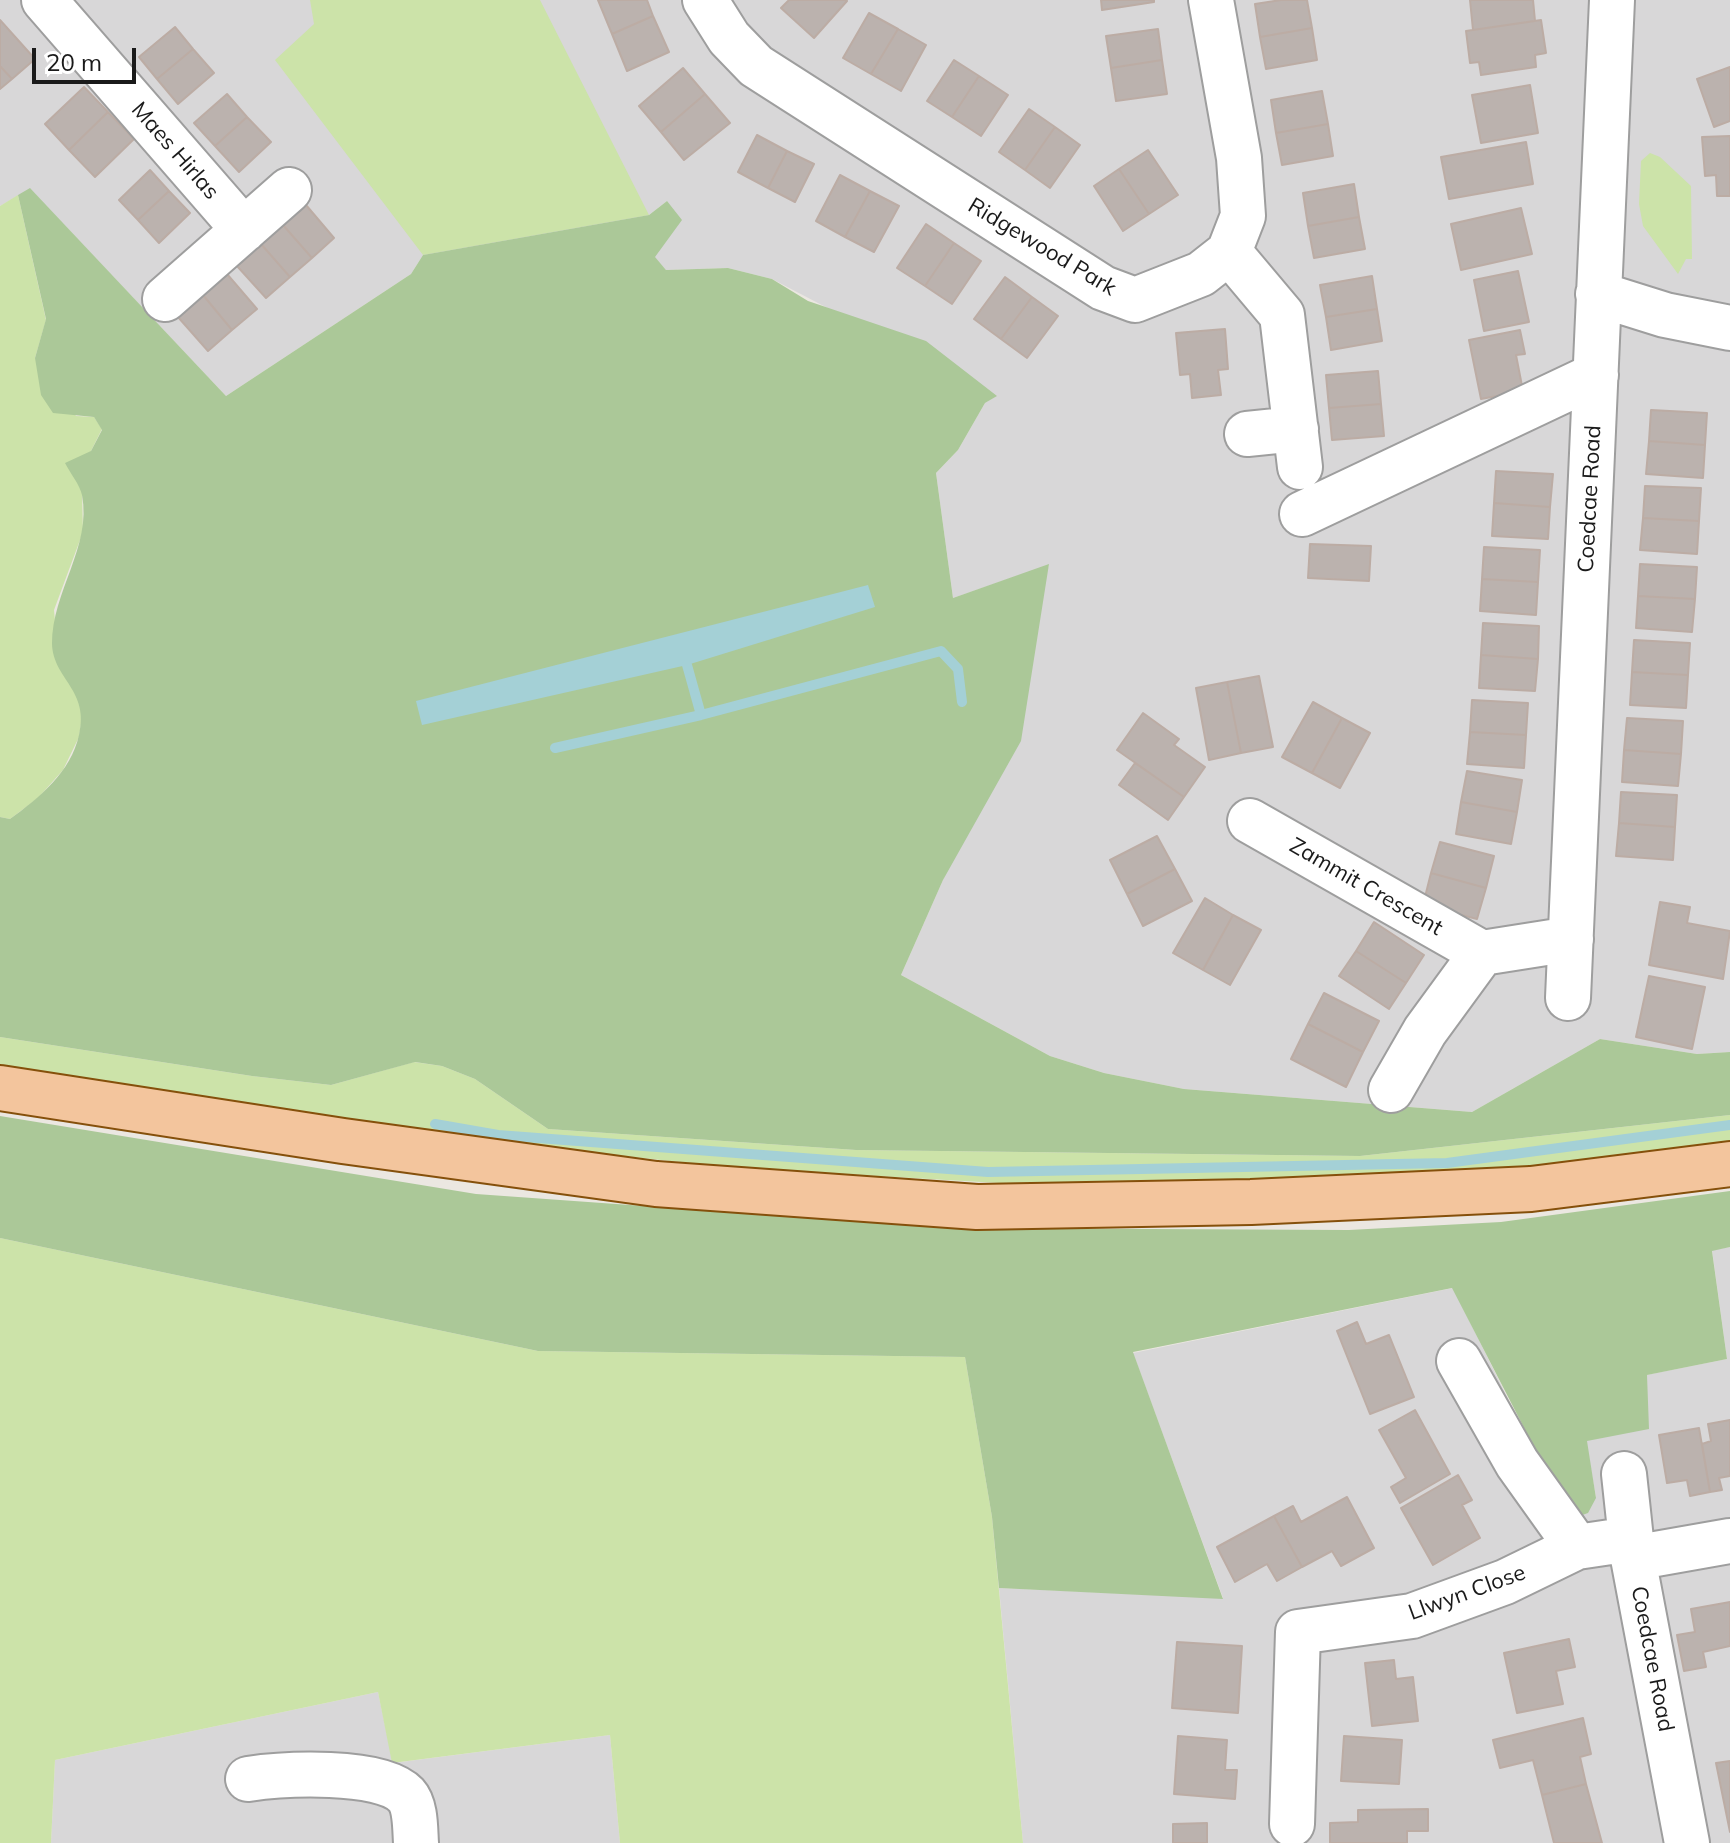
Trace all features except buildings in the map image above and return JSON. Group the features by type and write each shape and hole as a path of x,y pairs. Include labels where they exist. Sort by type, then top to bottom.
{"main road":[{"path":"0,1088 343,1141 656,1184 977,1207 1251,1202 1531,1189 1730,1164"}],"street":[{"name":"Maes Hirlas","path":"44,0 244,230"},
{"name":"Ridgewood Park","path":"705,0 729,38 756,66 1103,288 1135,300 1201,274 1229,252"},
{"path":"1211,0 1239,158 1243,216 1229,252 1282,315 1298,448 1247,434"},
{"name":"Coedcae Road","path":"1568,998 1612,0"},
{"path":"165,299 289,190"},
{"path":"1598,294 1665,315 1730,328"},
{"path":"1302,514 1596,375"},
{"name":"Zammit Crescent","path":"1250,821 1482,953"},
{"path":"1391,1090 1425,1031 1482,953 1571,939"},
{"path":"1459,1361 1517,1463 1577,1547"},
{"name":"Coedcae Road","path":"1624,1474 1632,1549 1687,1843"},
{"name":"Llwyn Close","path":"1292,1824 1298,1632 1412,1616 1505,1582 1577,1547 1632,1549 1730,1541"},
{"path":"248,1779 287,1774 379,1781 406,1796 413,1809 416,1843"}],"shaded area":[{"path":"0,0 1730,0 1730,1052 1697,1054 1600,1039 1472,1112 1184,1089 1104,1073 1050,1056 901,975 943,880 1049,565 953,598 936,473 958,450 985,403 996,396 772,279 728,268 666,270 654,257 667,201 649,215 423,255 411,274 226,396 30,189 0,206"},
{"path":"1730,1247 1730,1843 1023,1843 999,1588 1223,1598 1133,1353 1453,1288 1553,1489 1596,1497 1586,1441 1646,1375 1727,1359 1712,1250"},
{"path":"378,1692 393,1763 610,1735 620,1843 51,1843 55,1760"}],"green space":[{"path":"310,0 540,0 649,215 423,255 275,60 314,24"},
{"path":"1650,153 1660,157 1691,186 1692,259 1686,259 1678,274 1643,226 1639,204 1641,161"},
{"path":"30,188 226,396 411,274 423,255 649,215 667,201 682,220 655,257 666,270 728,268 772,279 808,301 926,341 997,396 985,403 958,450 936,473 953,598 1049,564 1021,741 943,880 901,975 1050,1056 1104,1073 1184,1089 1472,1112 1600,1039 1697,1054 1730,1052 1730,1115 1360,1156 856,1150 548,1129 475,1079 442,1066 415,1062 331,1085 252,1076 0,1037 0,817 10,819 52,783 69,761 79,735 80,707 58,667 52,644 58,606 77,551 84,514 81,491 65,463 91,451 102,430 94,417 53,413 41,395 35,358 46,319 18,195"},
{"path":"18,195 46,320 35,358 76,416 94,417 102,429 91,451 82,493 83,532 54,610 59,666 71,682 83,711 79,737 63,770 38,798 10,819 0,817 0,206"},
{"path":"0,1037 252,1076 331,1085 414,1062 442,1066 475,1079 548,1129 856,1150 1360,1156 1730,1115 1730,1145 1495,1179 999,1183 736,1168 427,1135 0,1066"},
{"path":"0,1116 476,1194 952,1228 1349,1230 1501,1222 1730,1191 1730,1247 1712,1251 1727,1359 1647,1375 1649,1429 1587,1441 1596,1498 1588,1513 1571,1519 1452,1288 1133,1352 1223,1599 999,1588 992,1517 965,1357 538,1351 0,1238"},
{"path":"0,1238 538,1351 965,1357 992,1517 1023,1843 620,1843 610,1735 392,1763 378,1692 55,1760 51,1843 0,1843"}],"water":[{"path":"868,585 875,607 687,665 422,725 416,701"}],"waterway":[{"path":"555,748 701,715 941,651 958,669 962,702"},
{"path":"687,665 701,715"},
{"path":"435,1124 498,1135 988,1172 1447,1163 1730,1125"}]}
